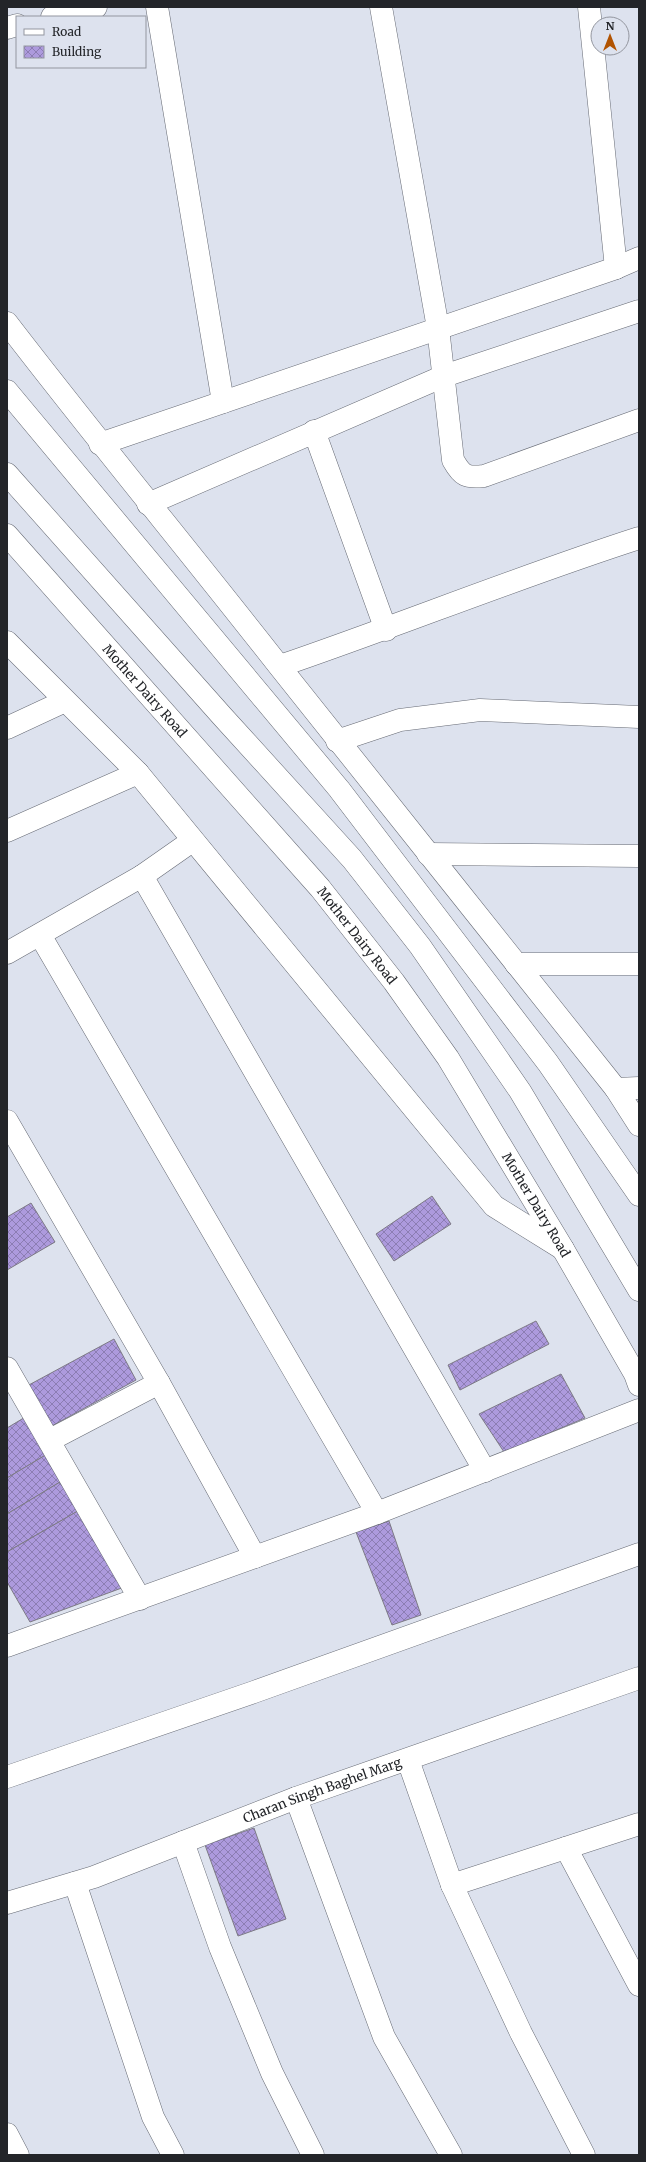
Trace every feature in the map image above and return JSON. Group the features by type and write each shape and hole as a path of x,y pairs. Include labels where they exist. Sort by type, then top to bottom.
{"street":[{"path":"56,16 96,7"},
{"path":"157,7 223,402"},
{"path":"381,7 438,328 453,460 460,472 470,477 484,476 639,420"},
{"path":"589,7 616,268"},
{"path":"100,444 616,268 639,258"},
{"path":"148,504 444,376 639,311"},
{"path":"7,323 100,444 280,666 337,741 616,1089 639,1125"},
{"path":"7,391 339,789 548,1063 639,1195"},
{"path":"314,431 386,630"},
{"path":"7,474 222,716 352,859 420,946 506,1071 639,1290"},
{"name":"Mother Dairy Road","path":"7,535 320,888 394,982 448,1058 563,1249 635,1374 639,1385"},
{"path":"280,666 386,630 575,559 639,538"},
{"path":"7,642 138,773 192,841 494,1206 563,1249"},
{"path":"7,728 65,701"},
{"path":"337,741 400,720 480,710 639,717"},
{"path":"7,831 138,773"},
{"path":"7,953 142,876 192,841"},
{"path":"428,854 639,856"},
{"path":"142,876 485,1471"},
{"path":"40,934 377,1513"},
{"path":"516,964 639,964"},
{"path":"616,1089 639,1088"},
{"path":"7,1121 159,1383 254,1557"},
{"path":"7,1368 50,1440 140,1599"},
{"path":"50,1440 159,1383"},
{"path":"10,1639 140,1599 377,1513 639,1410"},
{"path":"7,1777 254,1692 639,1554"},
{"name":"Charan Singh Baghel Marg","path":"7,1903 75,1883 296,1798 639,1678"},
{"path":"408,1760 452,1885 520,2033 584,2155"},
{"path":"296,1798 384,2037 451,2155"},
{"path":"452,1885 639,1824"},
{"path":"183,1842 223,1954 272,2073 313,2155"},
{"path":"566,1848 639,1985"},
{"path":"75,1883 153,2117 173,2155"},
{"path":"7,2134 18,2155"}],"building":[{"path":"432,1196 451,1224 394,1261 376,1234"},
{"path":"31,1203 55,1242 7,1270 7,1217"},
{"path":"536,1321 549,1344 460,1390 448,1365"},
{"path":"114,1339 136,1380 50,1427 27,1386"},
{"path":"561,1374 585,1418 504,1452 479,1414"},
{"path":"27,1416 49,1453 7,1478 7,1428"},
{"path":"49,1453 65,1479 7,1514 7,1478"},
{"path":"65,1479 83,1508 7,1552 7,1514"},
{"path":"83,1508 127,1586 30,1622 7,1582 7,1552"},
{"path":"389,1521 421,1615 392,1625 356,1532"},
{"path":"254,1828 286,1919 238,1936 205,1845"}]}
